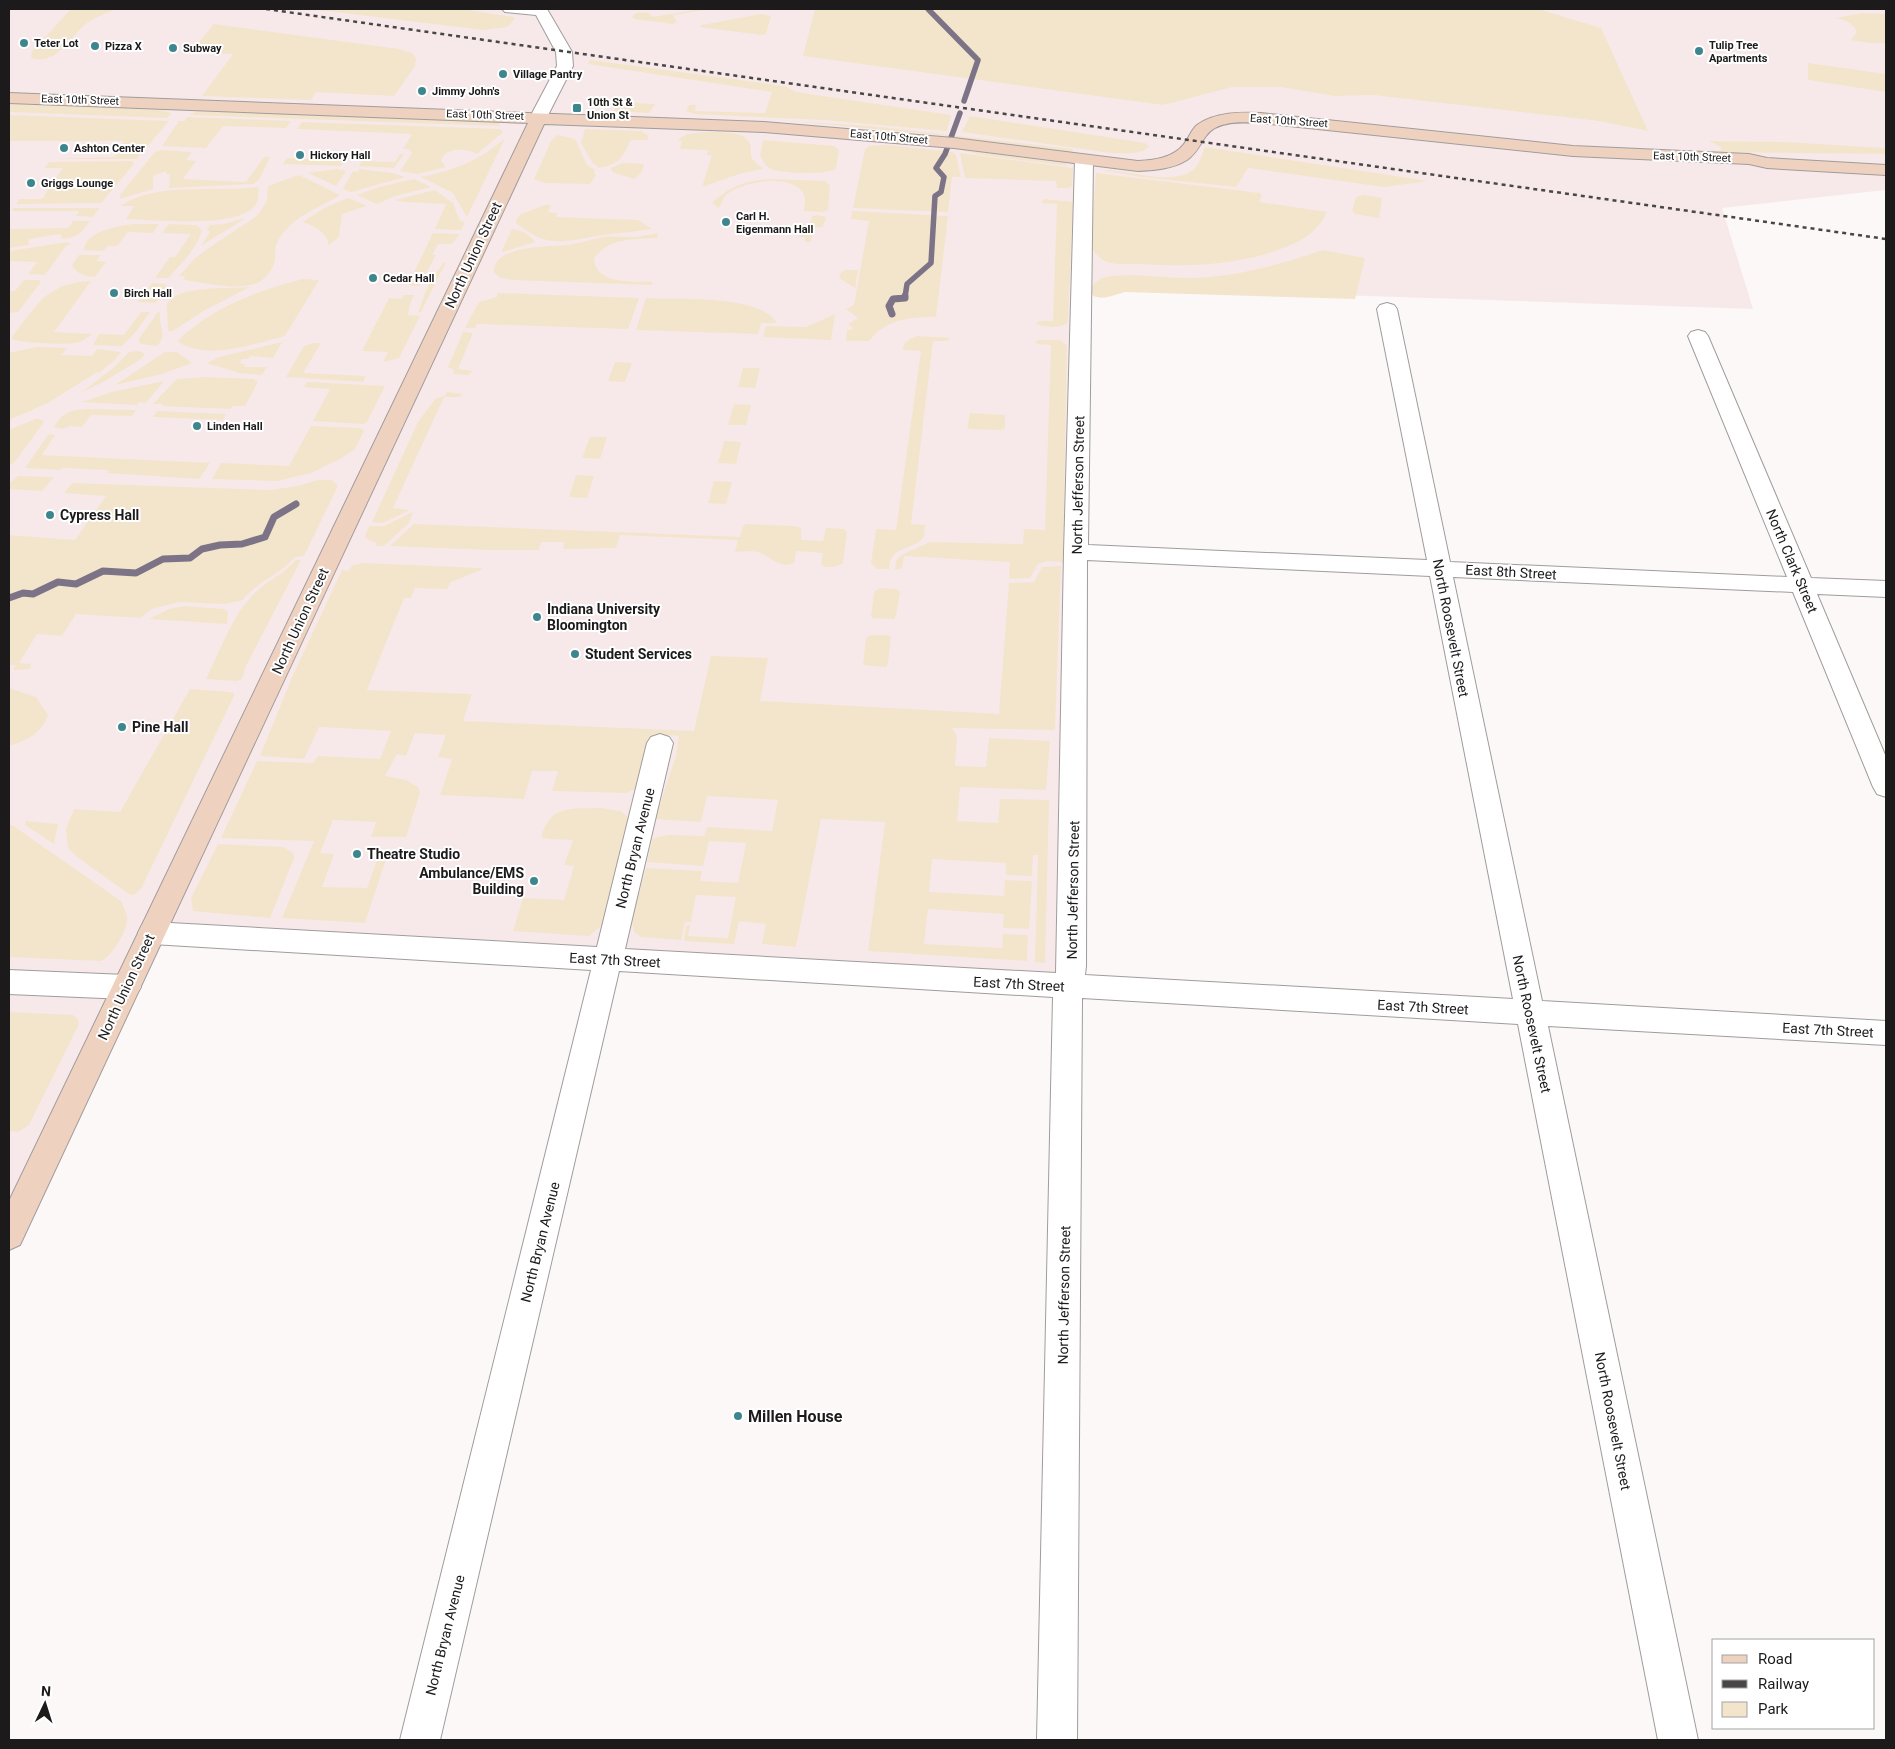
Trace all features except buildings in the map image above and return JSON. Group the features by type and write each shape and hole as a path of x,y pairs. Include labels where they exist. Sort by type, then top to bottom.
{"street":[{"path":"510,9 542,10"},
{"name":"North Union Street","path":"9,1235 538,117 564,66 564,52 542,10"},
{"name":"East 10th Street","path":"9,98 764,126 945,142 1138,166 1162,164 1172,161 1187,152 1193,145 1198,133 1210,124 1228,119 1255,117 1573,151 1749,159 1774,163 1886,170"},
{"name":"East 10th Street","path":"1749,159 1771,157 1886,158"},
{"name":"North Jefferson Street","path":"1058,1740 1068,986 1072,966 1076,552 1084,160"},
{"name":"North Roosevelt Street","path":"1387,308 1678,1740"},
{"name":"North Clark Street","path":"1698,336 1886,787"},
{"name":"East 8th Street","path":"1076,552 1886,589"},
{"name":"North Bryan Avenue","path":"420,1740 660,743"},
{"name":"East 7th Street","path":"152,933 1886,1033"},
{"path":"9,982 126,987"}],"shaded area":[{"name":"Indiana University Bloomington","path":"9,9 1886,9 1886,190 1722,208 1753,309 1073,286 1056,979 141,926 9,1206"}],"green space":[{"path":"71,9 115,9 87,23 56,54 49,58 31,58 32,51"},
{"path":"310,9 462,9 514,17 514,20 507,27 483,30"},
{"path":"710,9 673,15 677,22 673,24 634,19 632,17 636,13 648,12 652,17"},
{"path":"815,9 1538,9 1601,28 1648,131 1599,121 1373,95 1335,96 1281,87 1232,87 1163,105 803,56"},
{"path":"1863,13 1886,14 1886,43 1851,40 1857,32 1854,26 1849,22 1836,18"},
{"path":"761,14 771,16 766,34 762,35 699,27 702,25"},
{"path":"214,24 399,49 412,53 416,58 415,66 394,96 316,92 311,100 202,96 233,54 191,52"},
{"path":"590,60 769,84 787,87 796,92 951,115 947,131 824,120 694,114 686,111 689,105 696,105 695,111 765,113 772,92 588,64"},
{"path":"1808,63 1886,74 1886,92 1808,80"},
{"path":"618,102 655,104 649,113 614,111"},
{"path":"9,104 162,110 171,113 167,118 9,112"},
{"path":"197,111 498,122 500,126 189,115"},
{"path":"9,115 169,121 147,147 121,147 124,141 9,141"},
{"path":"970,116 1145,143 1149,146 1137,153 1111,153 962,132"},
{"path":"187,117 291,121 286,128 223,126 206,148 162,146 179,121 185,121"},
{"path":"788,121 872,126 1073,149 1072,152 938,135"},
{"path":"302,122 500,129 503,132 477,154 462,150 451,151 443,156 441,161 446,167 417,174 400,171 412,153 408,149 403,149 412,134 297,129"},
{"path":"585,129 641,131 649,136 647,140 631,140 620,159 599,168 592,162 581,143"},
{"path":"729,132 746,138 750,144 753,160 763,169 742,173 702,187 712,155 707,155 708,150 680,149 682,141 677,140 687,134"},
{"path":"557,135 575,139 587,165 595,170 596,175 590,184 544,183 534,179 551,141"},
{"path":"505,138 467,217 453,193 421,177 466,164 486,153"},
{"path":"763,140 834,146 839,150 836,169 802,173 774,170 769,168 760,155"},
{"path":"1709,141 1783,142 1886,148 1886,154 1720,152 1721,147"},
{"path":"887,145 953,152 956,155 961,177 952,177 948,212 853,208 865,149 869,146"},
{"path":"1205,147 1428,181 1384,187 1248,168 1236,187 1141,177 1102,170 1176,177 1187,174 1195,168 1200,161"},
{"path":"957,149 1064,163 1069,166 981,155"},
{"path":"160,150 192,152 186,160 196,161 183,179 246,182 264,157 270,157 259,180 253,184 169,188 170,174 166,174 166,171 153,176 153,189 120,199 120,195 155,152"},
{"path":"119,151 142,151 137,159 51,159 114,157"},
{"path":"960,153 1073,168 1072,186 1057,188 1056,181 965,178"},
{"path":"400,154 404,154 394,168 359,166 362,161 395,162"},
{"path":"287,158 345,160 341,166 283,164"},
{"path":"132,161 134,164 101,203 16,204 19,199 42,199 63,168 45,168 49,162"},
{"path":"622,163 644,164 641,173 634,179 612,172 611,168"},
{"path":"337,169 346,171 336,186 308,173"},
{"path":"359,169 393,173 405,177 351,192 343,189 353,171 358,172"},
{"path":"1096,173 1259,193 1262,195 1259,202 1327,212 1316,228 1301,240 1270,253 1252,258 1195,265 1114,264 1102,259 1091,247"},
{"path":"299,175 340,195 298,219 283,232 277,243 272,269 260,282 232,287 184,280 185,276 179,276 194,259 207,249 257,216 267,201 268,186"},
{"path":"414,179 431,187 395,196 377,204 357,195 379,187"},
{"path":"770,179 826,181 830,186 828,210 823,212 804,211 805,197 799,188 790,183 779,181 755,183 733,190 725,196 719,208 712,203 725,192 739,185"},
{"path":"258,187 258,198 253,208 242,214 211,221 126,219 134,206 120,206 135,198 151,193 187,189 242,189"},
{"path":"435,190 453,203 460,221 465,222 461,230 435,229 446,204 395,200"},
{"path":"1364,195 1382,198 1379,218 1355,214 1352,211 1356,197"},
{"path":"348,198 367,206 342,214 339,237 328,246 328,241 324,234 303,222 324,208"},
{"path":"1044,199 1073,202 1068,321 1066,324 1055,327 1046,327 1036,323 1039,321 1053,321 1057,204 1042,203"},
{"path":"545,205 551,205 548,212 557,213 556,217 638,220 652,229 555,241 537,236 516,223 517,218 521,214"},
{"path":"13,208 99,208 93,217 76,216 79,211 12,211"},
{"path":"852,211 948,216 936,317 914,318 893,323 878,331 868,341 846,341 847,330 854,329 848,324 858,318 846,309 854,305 869,221 851,219"},
{"path":"812,216 826,217 823,227 814,227 811,242 805,242 805,237 798,237 801,224 810,224"},
{"path":"245,218 201,246 210,232 207,229 210,225 224,224"},
{"path":"73,221 90,221 76,236 62,239 61,234 28,239 29,245 9,248 9,229 68,228"},
{"path":"133,224 159,224 153,233 128,232 117,246 108,246 103,251 83,250 86,242 98,233"},
{"path":"169,224 196,225 202,230 192,250 168,278 155,278 170,257 175,257 191,234 162,233"},
{"path":"512,229 525,233 535,242 503,252 502,250"},
{"path":"433,233 460,234 452,244 438,244 432,255 436,255 419,286 408,285"},
{"path":"657,233 657,238 630,239 614,243 600,251 594,258 596,267 608,277 616,280 653,282 652,285 513,280 501,278 494,273 496,264 502,257 522,249 571,244 603,237 633,237"},
{"path":"68,242 71,244 66,246 45,275 28,274 37,262 9,261 9,251"},
{"path":"1323,250 1365,258 1355,299 1125,292 1101,298 1089,292 1095,283 1108,277 1133,275 1196,278 1229,275 1292,260"},
{"path":"79,255 101,255 96,261 106,262 95,277 84,275 76,271 72,265"},
{"path":"444,262 446,262 421,312 418,312 429,283"},
{"path":"858,270 855,288 839,278 841,272"},
{"path":"303,279 319,280 285,336 217,351 190,348 178,342 183,335 203,320 230,304 259,292"},
{"path":"24,280 39,280 41,282 18,312 9,313 9,291 15,291"},
{"path":"91,281 54,332 92,334 88,337 82,341 70,344 33,343 12,339 36,306 53,291 63,286"},
{"path":"152,283 166,284 165,286 167,286 156,303 138,302"},
{"path":"250,287 205,310 173,331 168,331 167,304 172,298 205,289"},
{"path":"498,293 639,298 628,329 477,324 475,328 465,328 479,302 497,297"},
{"path":"403,295 414,295 408,315 420,316 399,358 383,362 388,352 362,351 389,298 402,299"},
{"path":"646,298 717,300 737,303 754,307 768,314 777,323 761,323 758,334 636,330"},
{"path":"141,312 150,312 135,333 122,346 93,345 99,334 124,335"},
{"path":"158,312 160,313 162,335 160,343 156,346 141,344 138,340"},
{"path":"835,314 831,340 763,337 766,326 806,327"},
{"path":"463,332 473,333 458,369 473,371 468,375 453,374 454,370 448,367"},
{"path":"917,336 951,338 947,341 933,341 911,524 925,525 924,537 914,545 897,552 890,561 889,569 877,569 871,563 876,529 896,530 921,351 903,350 903,347 907,341"},
{"path":"1039,340 1059,340 1067,345 1063,562 1047,561 1038,564 1030,578 1009,579 1010,562 904,556 902,568 895,570 896,561 901,555 930,542 1023,544 1024,529 1045,530 1051,345 1037,344 1035,342"},
{"path":"282,342 273,358 250,356 248,359 242,359 239,363 245,364 244,367 267,367 262,375 239,373 207,363 219,357"},
{"path":"321,343 303,373 366,376 363,382 286,377 304,346"},
{"path":"36,347 67,348 61,355 92,356 97,349 121,352 115,360 99,373 97,372 48,403 9,420 9,353"},
{"path":"139,351 145,354 141,359 105,381 82,392 113,368 129,352"},
{"path":"165,352 177,352 192,363 162,374 115,385"},
{"path":"615,362 632,363 625,382 608,381"},
{"path":"743,368 760,368 755,388 738,387"},
{"path":"205,377 253,379 258,382 245,406 232,406 230,409 153,404 177,379"},
{"path":"164,381 146,403 139,402 137,405 82,402 112,392"},
{"path":"307,382 385,386 367,422 363,424 313,421 330,389 304,387"},
{"path":"447,392 463,394 459,397 444,397 393,508 410,510 383,523 372,522 418,422 435,399 445,396"},
{"path":"734,404 751,405 746,425 728,425"},
{"path":"86,409 136,410 132,416 91,415 82,427 70,426 63,429 54,427 60,418 67,413"},
{"path":"157,411 226,414 223,420 153,417"},
{"path":"970,413 1005,415 1005,428 1001,430 967,428"},
{"path":"35,419 44,422 14,463 9,465 9,430"},
{"path":"311,426 361,428 364,431 355,449 340,459 311,473 277,481 212,479 221,463 289,466"},
{"path":"48,435 55,435 42,455 210,463 199,479 107,473 109,470 25,468"},
{"path":"590,437 607,437 600,459 582,458"},
{"path":"724,441 741,442 736,464 718,463"},
{"path":"576,475 594,476 587,498 569,497"},
{"path":"18,476 54,477 42,491 9,489 9,484"},
{"path":"318,480 332,480 338,486 304,556 295,557 282,569 255,588 243,600 226,604 179,602 152,609 140,618 76,614 62,636 37,634 19,663 31,664 30,669 13,670 16,665 9,665 9,535 75,540 106,496 64,493 72,483 271,490 298,486"},
{"path":"714,481 732,482 726,504 708,503"},
{"path":"413,512 409,523 384,546 376,546 377,543 367,539 365,536 369,526 384,526"},
{"path":"414,524 740,537 743,526 746,524 794,526 801,528 801,540 823,541 826,528 844,529 847,532 843,563 830,567 821,565 823,553 796,551 794,563 784,565 757,552 735,552 738,540 620,535 616,548 563,549 564,542 541,542 539,550 390,546"},
{"path":"296,560 301,560 246,666 242,679 237,681 206,679 232,625 244,605 256,592"},
{"path":"363,563 482,568 451,582 447,589 415,588 411,598 404,598 367,690 472,694 463,721 694,731 711,656 768,658 760,701 999,714 1009,583 1034,582 1042,567 1061,566 1055,730 952,728 957,736 955,766 986,767 989,738 1050,741 1046,790 960,787 957,821 998,823 1000,799 1049,800 1045,963 1035,962 1038,855 1033,855 1032,876 1006,875 1006,863 932,859 929,892 1004,896 1005,880 1032,881 1029,929 1003,928 1004,914 928,909 924,944 1002,948 1003,934 1028,935 1027,961 868,951 885,822 821,819 796,947 762,944 766,924 739,921 734,944 684,941 686,926 690,925 688,936 728,938 736,897 696,895 691,922 685,922 681,940 641,937 634,932 632,920 646,868 702,871 700,881 738,883 746,843 709,841 703,866 647,862 653,838 668,835 704,836 707,827 772,831 778,800 707,796 701,822 655,819 676,756 679,736 653,734 639,787 626,793 552,791 558,771 532,771 524,799 440,795 452,759 438,757 446,735 415,733 406,756 397,754 385,776 406,780 419,788 420,793 406,837 371,837 376,822 333,820 320,853 334,854 322,887 367,888 378,858 386,859 365,923 282,918 314,841 221,838 257,761 313,763 318,756 380,759 391,731 319,727 304,759 260,756 293,675 342,570 348,571 353,565"},
{"path":"880,588 896,589 900,592 894,619 873,618 871,616 874,592"},
{"path":"184,606 224,609 228,612 227,624 149,619 169,609"},
{"path":"871,635 888,635 891,637 886,667 863,665 866,638"},
{"path":"9,688 36,697 48,715 42,727 33,735 9,746"},
{"path":"190,689 230,692 234,693 234,696 141,889 134,895 129,894 77,857 68,848 66,829 74,809 120,812"},
{"path":"600,808 620,811 629,818 631,825 602,925 589,936 513,931 523,898 564,900 574,866 564,865 573,840 541,837 545,826 550,819 563,810"},
{"path":"26,821 58,824 54,844 25,825"},
{"path":"12,825 121,901 127,916 124,932 118,944 101,961 9,957 9,826"},
{"path":"218,844 284,847 293,853 294,858 270,918 193,911 191,898"},
{"path":"9,1012 73,1015 78,1019 79,1024 29,1125 18,1132 9,1131"}],"waterway":[{"path":"928,9 978,60 964,101"},
{"path":"905,297 907,284 931,263 935,196 941,192 944,177 936,168 945,154 960,113"},
{"path":"892,314 889,306 893,299 905,297"},
{"path":"9,598 23,593 33,594 58,582 76,584 103,571 136,573 163,559 190,558 202,549 220,545 242,544 265,537 274,517 296,504"}],"railway":[{"path":"266,9 1886,239"}],"place":[{"name":"Teter Lot","path":"24,43"},
{"name":"Pizza X","path":"95,46"},
{"name":"Subway","path":"173,48"},
{"name":"Tulip Tree Apartments","path":"1699,51"},
{"name":"Village Pantry","path":"503,74"},
{"name":"Jimmy John's","path":"422,91"},
{"name":"10th St & Union St","path":"577,108"},
{"name":"Ashton Center","path":"64,148"},
{"name":"Hickory Hall","path":"300,155"},
{"name":"Griggs Lounge","path":"31,183"},
{"name":"Carl H. Eigenmann Hall","path":"726,222"},
{"name":"Cedar Hall","path":"373,278"},
{"name":"Birch Hall","path":"114,293"},
{"name":"Linden Hall","path":"197,426"},
{"name":"Cypress Hall","path":"50,515"},
{"name":"Indiana University Bloomington","path":"537,617"},
{"name":"Student Services","path":"575,654"},
{"name":"Pine Hall","path":"122,727"},
{"name":"Theatre Studio","path":"357,854"},
{"name":"Ambulance/EMS Building","path":"534,881"},
{"name":"Millen House","path":"738,1416"}]}
